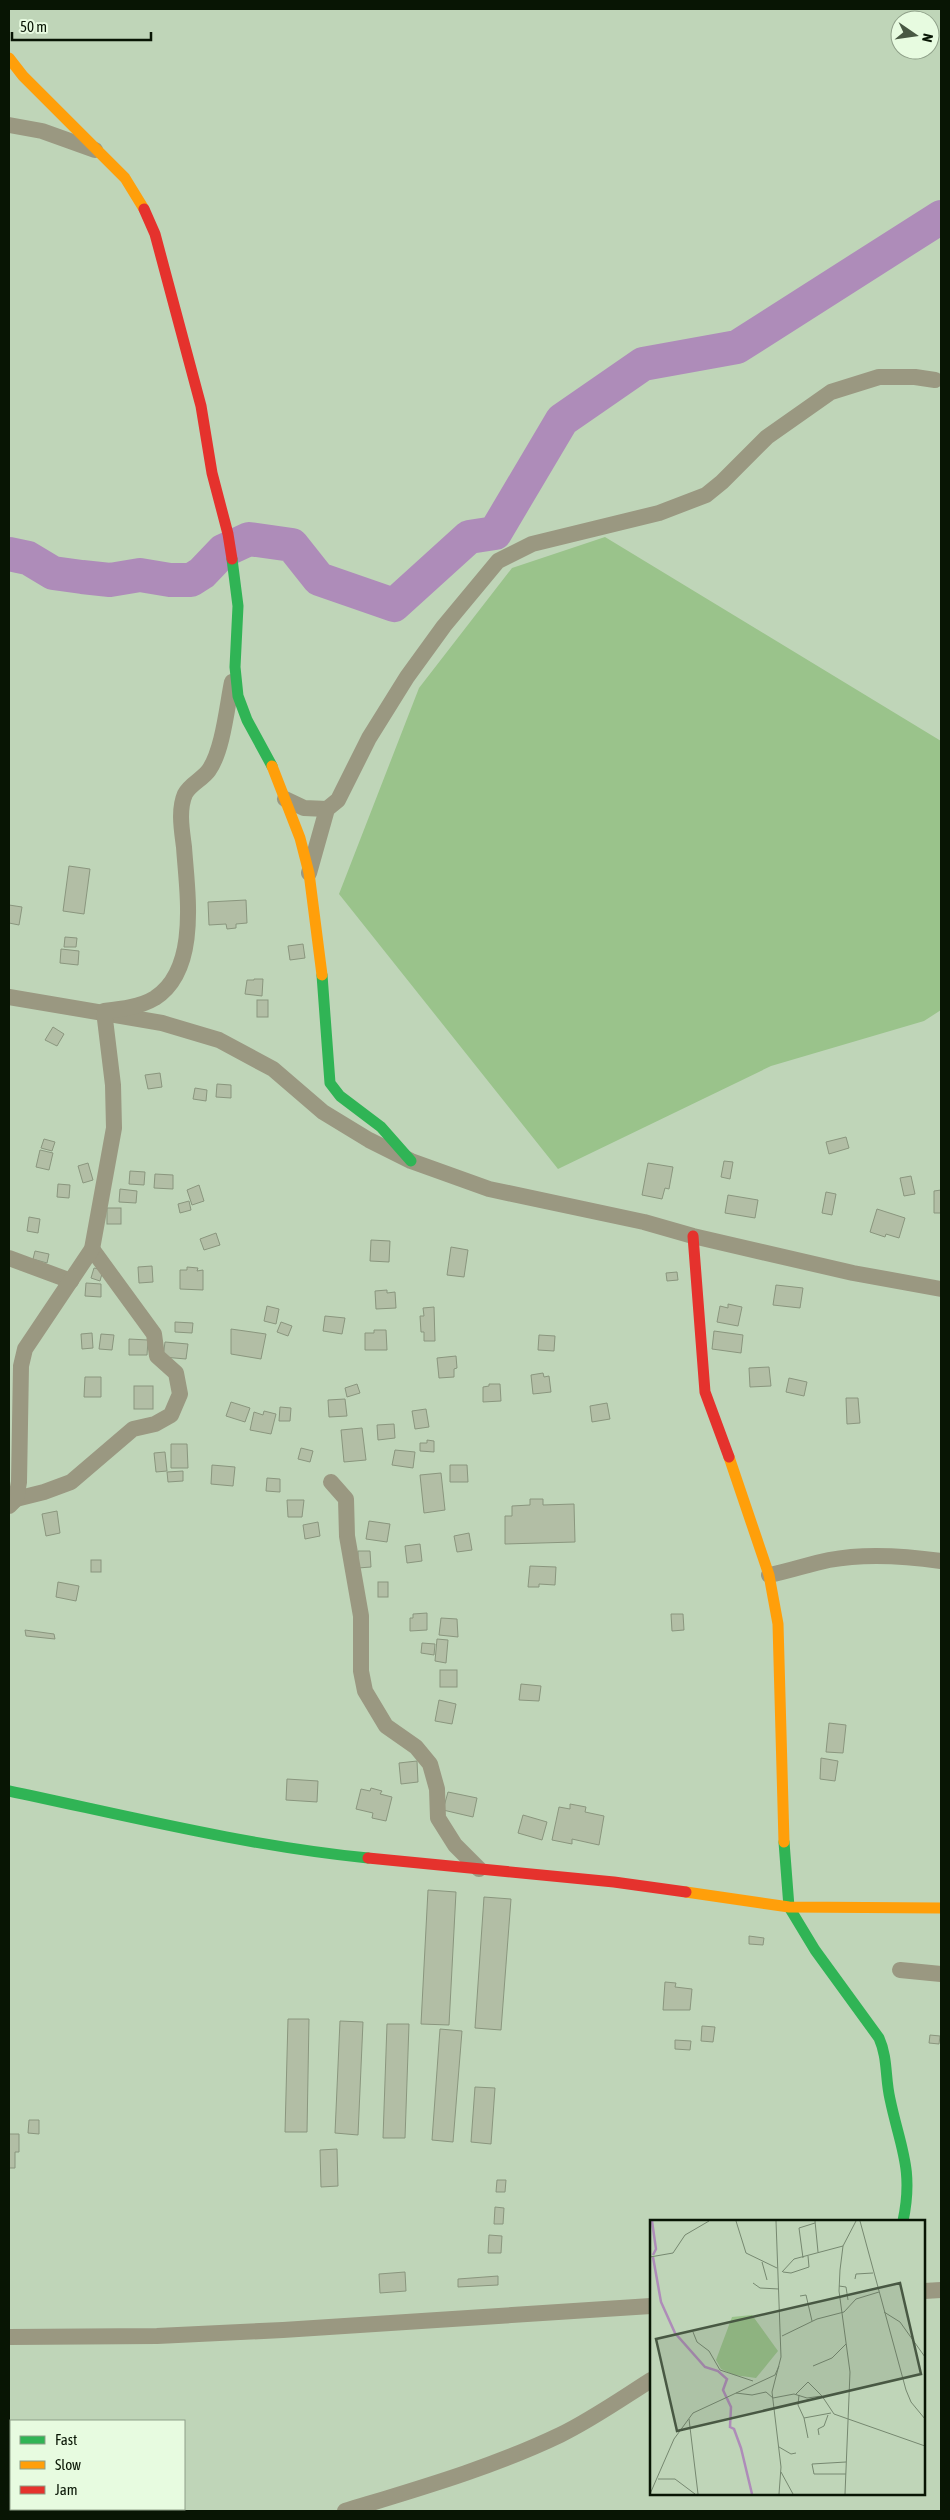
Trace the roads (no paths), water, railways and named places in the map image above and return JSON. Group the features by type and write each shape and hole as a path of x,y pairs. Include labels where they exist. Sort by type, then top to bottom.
{"street":[{"path":"9,58 23,76 102,153 139,198 155,234 201,406 212,473 228,534 238,606 236,667 238,696 247,720 275,771 300,838 309,873 321,956 330,1083 340,1096 381,1127 411,1161"},
{"path":"9,125 42,131 102,153"},
{"path":"309,873 327,809 338,800 369,738 407,677 444,626 498,562 532,544 659,513 706,495 722,482 767,437 830,392 879,377 915,377 935,380"},
{"path":"104,1011 131,1008 155,998 171,983 182,962 188,929 189,906 182,808 185,794 209,770 219,745 236,667"},
{"path":"285,799 304,808 327,809"},
{"path":"9,997 104,1011 162,1023 219,1040 273,1070 323,1112 342,1125 411,1161 489,1189 644,1222 693,1236 853,1273 941,1289"},
{"path":"12,1502 19,1482 21,1366 25,1350 92,1250 114,1128 113,1085 104,1011"},
{"path":"693,1236 705,1392 752,1518 769,1575 778,1624 782,1810 789,1907 815,1950 879,2038 885,2052 889,2097 908,2170 908,2198 904,2220"},
{"path":"12,1502 71,1482 133,1429 155,1424 171,1415 180,1394 176,1374 157,1356 154,1334 92,1250"},
{"path":"9,1258 71,1281"},
{"path":"331,1482 346,1500 347,1536 361,1616 361,1671 365,1691 386,1726 416,1747 430,1764 437,1789 438,1818 455,1845 478,1868"},
{"path":"769,1575 830,1560 862,1557 893,1557 941,1561"},
{"path":"9,1791 182,1828 317,1854 614,1882 789,1907 941,1908"},
{"path":"900,1970 941,1974"},
{"path":"925,2291 941,2290"},
{"path":"9,2337 157,2336 283,2330 650,2306"},
{"path":"344,2511 414,2490 517,2454 562,2434 650,2381"}],"waterway":[{"path":"9,554 28,558 53,573 110,580 140,575 170,580 191,580 202,573 223,551 249,539 292,545 319,579 394,605 469,537 495,533 562,420 643,364 737,347 941,217"}]}
